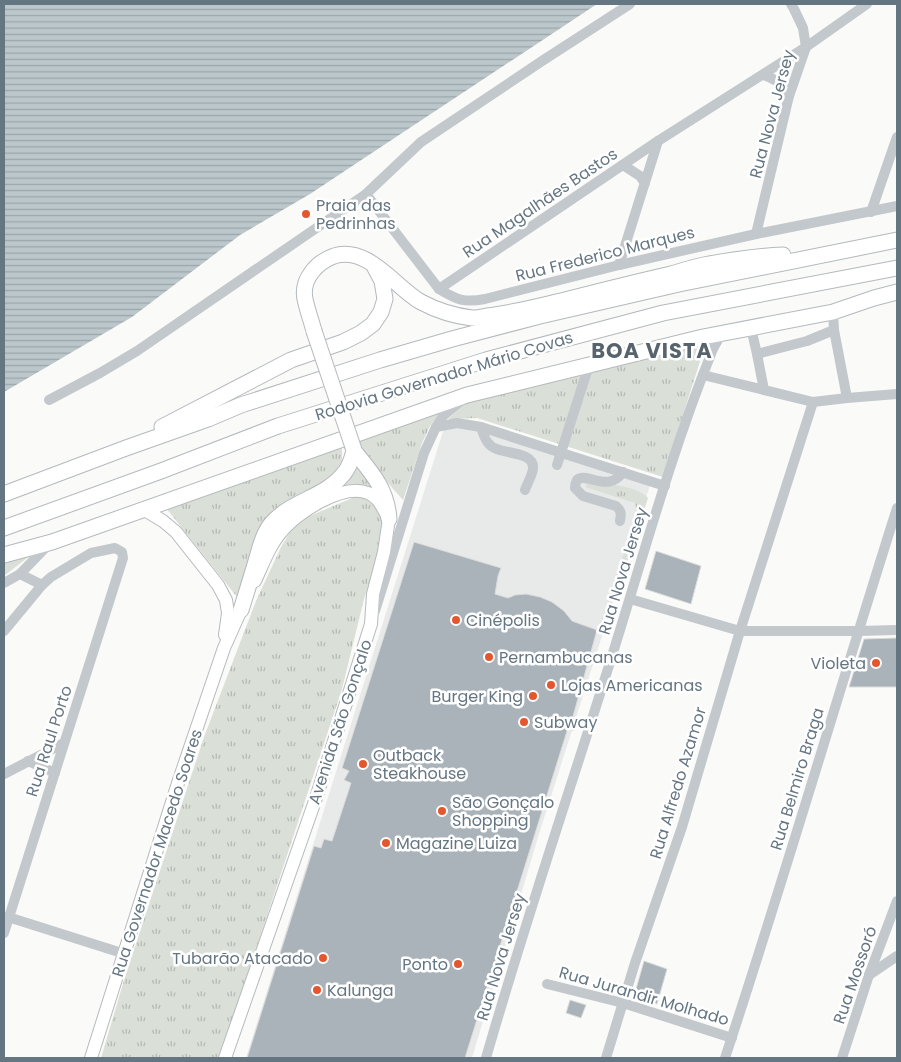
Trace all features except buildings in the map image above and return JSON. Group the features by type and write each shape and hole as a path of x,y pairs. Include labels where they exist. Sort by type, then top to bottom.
{"highway":[{"name":"Rodovia Governador Mário Covas","path":"4,494 241,406 380,360 452,339 660,288 897,240"},
{"path":"389,519 388,505 383,492 354,449 304,297 304,289 308,277 315,267 324,260 336,255 347,254 360,257 387,274 420,302 445,312 473,318 530,308 703,266 768,255 832,252"},
{"path":"126,448 291,360 343,342 373,324 381,312 385,299 382,281 373,264"},
{"name":"Rodovia Governador Mário Covas","path":"4,528 278,426 486,360 663,313 897,268"},
{"path":"4,555 52,542 467,395 703,337 833,312 897,292"},
{"path":"241,610 263,537 271,524 278,516 296,504 338,481 346,472 354,449"}],"main road":[{"name":"Rua Governador Macedo Soares","path":"91,1058 178,782 224,648 273,545 282,530 295,517 321,502 347,491 369,493 378,499 389,519"},
{"name":"Rua Governador Macedo Soares","path":"142,509 163,520 176,532 218,585 226,600 228,613 224,648"},
{"path":"371,624 373,594 384,552 389,519"},
{"name":"Avenida São Gonçalo","path":"225,1058 316,798 371,624"}],"street":[{"path":"49,400 137,351 366,194 421,142 630,4"},
{"name":"Rua Nova Jersey","path":"756,234 789,96 806,47 803,28 790,4"},
{"name":"Rua Magalhães Bastos","path":"439,289 658,141 806,47 867,4"},
{"path":"764,74 776,80 789,96"},
{"path":"871,212 897,137"},
{"path":"619,265 658,141"},
{"path":"624,165 640,176 645,183"},
{"name":"Rua Frederico Marques","path":"366,194 439,289 454,298 464,301 474,301 619,265 756,234 897,206"},
{"path":"833,312 834,330 847,398"},
{"path":"751,328 764,390"},
{"path":"757,354 807,341 834,330"},
{"name":"Rua Nova Jersey","path":"486,1058 514,963 665,486 703,375 721,334"},
{"path":"703,337 712,352"},
{"path":"557,464 589,365"},
{"path":"703,375 812,402 897,394"},
{"name":"Avenida São Gonçalo","path":"371,624 424,453 443,416 467,395"},
{"name":"Rua Alfredo Azamor","path":"606,1058 622,1003 682,827 740,631 812,402"},
{"path":"436,427 457,424 481,427 665,486"},
{"path":"481,427 489,445 495,449 524,456 530,460 533,468 525,490"},
{"path":"620,521 621,512 616,506 583,496 574,488 577,480 580,478 611,482 616,481 623,472"},
{"name":"Rua Belmiro Braga","path":"725,1058 897,508"},
{"path":"4,583 20,574 52,542"},
{"name":"Rua Raul Porto","path":"4,933 6,917 123,558 122,552 115,548 91,552 51,577 42,585"},
{"path":"4,631 42,585 20,574"},
{"path":"630,599 740,631 897,630"},
{"path":"4,774 64,743"},
{"path":"28,761 54,773"},
{"name":"Rua Mossoró","path":"842,1058 869,975 897,901"},
{"path":"6,917 125,954"},
{"path":"869,975 897,956"},
{"name":"Rua Jurandir Molhado","path":"548,984 622,1003 732,1038"}],"shaded area":[{"path":"4,4 597,4 310,194 240,235 132,317 4,392"},
{"name":"São Gonçalo Shopping","path":"446,422 651,482 539,834 472,1058 246,1058"}],"green space":[{"path":"692,346 704,349 663,477 477,418 448,419 469,400"},
{"path":"442,409 430,426 422,443 403,500 365,457 357,441"},
{"path":"340,445 342,461 333,475 270,514 258,533 241,602 166,508"},
{"path":"355,460 376,486 373,490 361,485 352,484 342,486 331,492"},
{"path":"590,483 629,488 648,498 620,585 614,583 637,514 635,503 586,487"},
{"path":"357,496 368,498 385,517 377,560 364,599 342,689 220,1058 101,1058 125,977 204,737 256,601 281,547 292,529 305,518"},
{"path":"36,551 4,576 4,561"},
{"path":"605,610 612,612 606,626 599,632 598,629"}],"place":[{"name":"Praia das Pedrinhas","path":"306,214"},
{"name":"Cinépolis","path":"456,620"},
{"name":"Pernambucanas","path":"489,657"},
{"name":"Violeta","path":"876,663"},
{"name":"Lojas Americanas","path":"551,685"},
{"name":"Burger King","path":"533,696"},
{"name":"Subway","path":"524,722"},
{"name":"Outback Steakhouse","path":"363,764"},
{"name":"São Gonçalo Shopping","path":"442,811"},
{"name":"Magazine Luiza","path":"386,843"},
{"name":"Tubarão Atacado","path":"323,958"},
{"name":"Ponto","path":"458,964"},
{"name":"Kalunga","path":"317,990"}],"district":[{"name":"BOA VISTA","path":"652,350"}]}
